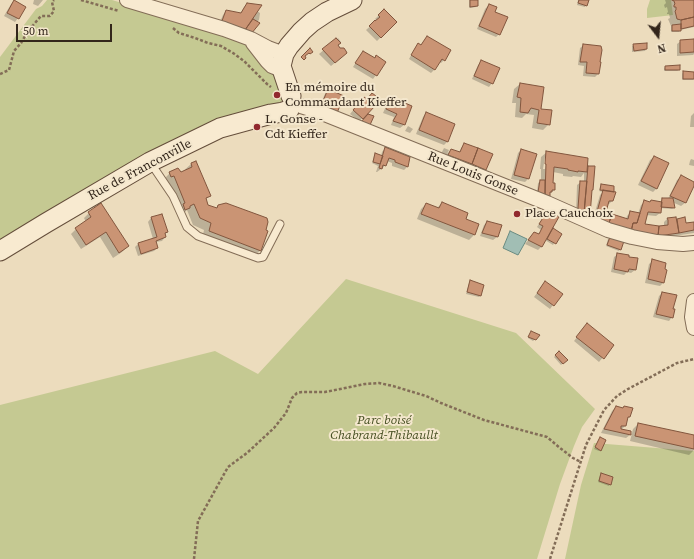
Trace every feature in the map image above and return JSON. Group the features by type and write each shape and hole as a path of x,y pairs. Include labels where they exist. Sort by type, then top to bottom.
{"street":[{"path":"288,106 283,62 289,46 312,22 327,12 352,0"},
{"path":"124,6 224,28 268,48 283,62"},
{"name":"Rue de Franconville","path":"0,251 150,162 220,128 288,106"},
{"name":"Rue Louis Gonse","path":"288,106 317,111 520,196 546,203 608,230 632,238 657,242 683,244 694,243"},
{"path":"694,301 692,317 694,328"}],"lane":[{"path":"150,162 173,196 188,227 198,236 258,258 264,257 280,224"}],"path":[{"path":"0,74 9,70 14,51 28,31 41,16 50,16 54,11 52,2 54,0"},
{"path":"81,0 124,6"},
{"path":"173,27 179,33 221,46 233,53 266,84 274,88 288,106"},
{"path":"550,559 586,445 604,410 617,396 678,364 694,359"},
{"path":"194,559 198,521 228,467 247,453 274,428 286,413 292,398 297,393 325,392 365,384 379,383 393,386 426,396 484,420 548,437 560,448 581,462"}],"green space":[{"path":"47,0 112,0 242,39 280,77 283,99 280,103 214,120 131,163 0,244 0,57 36,9 42,6"},
{"path":"650,0 671,0 673,15 647,18 647,9"},
{"name":"Parc boisé Chabrand-Thibaullt","path":"346,279 516,333 595,409 582,427 574,446 560,484 537,559 0,559 0,405 215,351 258,374"},
{"path":"594,443 694,451 694,559 565,559 581,485"}],"water":[{"path":"510,231 527,239 518,255 503,248"}],"building":[{"path":"14,0 26,7 19,19 7,13"},
{"path":"470,0 478,0 478,6 470,7"},
{"path":"579,0 589,0 587,6 578,3"},
{"path":"672,0 694,0 694,17 681,20 677,19 675,11 676,7 674,7 675,4"},
{"path":"247,3 262,5 245,30 222,21 226,10 241,13"},
{"path":"489,4 497,7 495,12 508,17 500,35 479,26"},
{"path":"384,9 397,22 381,38 369,26 380,17 378,15"},
{"path":"694,17 694,26 681,29 681,20"},
{"path":"253,19 260,23 251,34 245,30"},
{"path":"681,24 681,31 672,31 672,25"},
{"path":"427,36 451,50 445,61 442,59 435,70 411,55 418,43 421,45"},
{"path":"336,38 341,43 338,45 340,48 344,48 347,53 335,63 322,49"},
{"path":"694,39 694,52 680,53 680,40"},
{"path":"647,43 647,49 634,51 633,44"},
{"path":"583,44 601,46 602,50 599,74 586,73 587,62 580,62"},
{"path":"310,48 313,52 305,56 306,58 304,60 301,57"},
{"path":"363,51 375,58 376,55 386,62 377,76 355,63"},
{"path":"481,60 500,68 493,84 474,76"},
{"path":"680,65 680,70 665,70 665,66"},
{"path":"683,71 694,72 694,79 683,79"},
{"path":"520,83 544,87 541,109 552,110 550,125 537,123 539,110 531,108 528,113 520,112 521,98 517,97"},
{"path":"328,89 344,96 337,113 321,106"},
{"path":"372,93 380,99 363,119 353,110 364,97 367,99"},
{"path":"391,97 412,106 405,125 393,121 397,114 386,109"},
{"path":"426,112 455,124 448,142 419,130"},
{"path":"368,114 374,116 370,125 361,122"},
{"path":"464,143 478,148 472,164 448,155 451,149 460,152"},
{"path":"385,147 410,157 408,167 389,158 386,166 383,165 382,169 379,168"},
{"path":"478,148 493,154 486,170 472,164"},
{"path":"521,149 537,154 529,179 514,175"},
{"path":"546,151 588,158 587,172 578,172 554,167 553,183 555,183 555,190 550,192 550,197 545,195"},
{"path":"375,153 383,156 380,164 373,162"},
{"path":"654,156 669,163 657,189 641,181"},
{"path":"196,161 211,196 206,198 208,205 217,208 218,205 226,203 267,218 268,222 266,230 268,231 261,251 209,231 211,223 200,218 194,204 185,210 183,204 185,203 174,176 171,177 169,172 178,168 181,172 192,167 191,163"},
{"path":"588,166 595,166 590,216 584,213"},
{"path":"681,175 694,182 694,186 686,203 670,196"},
{"path":"540,180 545,180 545,195 538,192"},
{"path":"580,181 587,181 584,213 578,208"},
{"path":"601,184 614,186 614,192 600,190"},
{"path":"603,190 616,192 613,201 609,201 606,212 612,214 608,226 595,219"},
{"path":"662,198 673,198 675,208 661,207"},
{"path":"644,200 650,202 651,200 662,202 661,213 648,212 645,224 659,226 658,236 631,232 633,223 637,223"},
{"path":"442,202 468,213 466,219 479,224 475,235 421,214 426,203 439,208"},
{"path":"101,203 129,246 119,253 106,232 86,245 75,228 91,217 88,212"},
{"path":"548,210 560,215 542,247 528,240 534,232 539,234 543,226 539,224"},
{"path":"630,211 640,213 637,223 633,223 631,232 608,226 612,214 628,219"},
{"path":"162,214 168,232 165,233 166,237 156,241 158,248 141,254 138,243 157,237 151,217"},
{"path":"676,217 679,233 658,236 659,226 668,225 667,218"},
{"path":"685,217 686,223 694,222 694,230 679,233 677,219"},
{"path":"487,221 502,225 498,237 482,233"},
{"path":"553,228 562,234 556,244 547,239"},
{"path":"610,237 624,241 621,250 607,245"},
{"path":"617,253 638,258 636,270 629,269 628,272 614,269"},
{"path":"652,259 666,263 665,269 667,270 664,283 648,279"},
{"path":"470,280 484,285 481,296 467,292"},
{"path":"545,281 563,294 554,306 537,293"},
{"path":"662,292 677,295 673,309 675,309 673,318 656,314"},
{"path":"587,323 614,345 604,359 576,337"},
{"path":"531,331 540,335 536,340 528,337"},
{"path":"559,351 568,360 563,364 555,355"},
{"path":"616,406 633,408 630,417 628,417 626,426 621,426 621,429 631,431 631,435 604,429"},
{"path":"638,423 694,435 694,449 635,436"},
{"path":"600,437 606,440 601,451 595,447"},
{"path":"601,473 613,477 611,485 599,481"}],"place":[{"name":"En mémoire du Commandant Kieffer","path":"277,95"},
{"name":"L. Gonse - Cdt Kieffer","path":"257,127"},
{"name":"Place Cauchoix","path":"517,214"}]}
